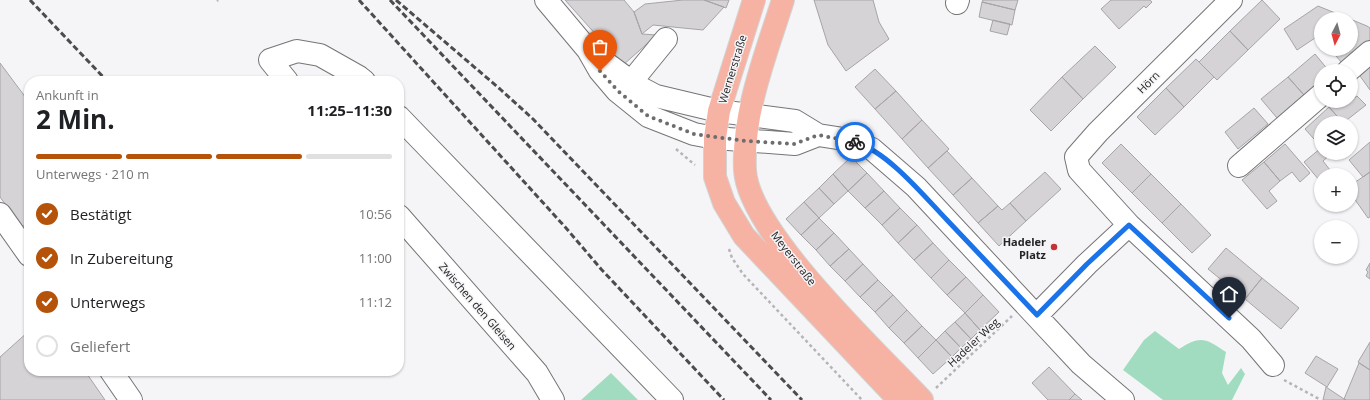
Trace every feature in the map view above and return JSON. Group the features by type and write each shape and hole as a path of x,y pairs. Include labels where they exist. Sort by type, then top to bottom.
{"main road":[{"name":"Wernerstraße","path":"715,138 719,111 754,0"},
{"path":"750,115 765,56 783,0"},
{"name":"Meyerstraße","path":"750,115 745,141 745,170 747,181 754,200 781,246 827,299 927,396"},
{"name":"Meyerstraße","path":"715,138 715,177 724,203 744,236 900,400"}],"street":[{"path":"546,0 588,50 600,71 618,91 648,116 694,134 715,138 794,144 818,135"},
{"name":"Hörn","path":"1129,225 1079,170 1076,157 1085,146 1231,0"},
{"path":"631,82 666,39"},
{"path":"588,50 631,82 656,96 719,111 794,121 818,135 863,144 881,155 916,187 1081,364 1123,400"},
{"path":"283,76 270,60 297,51 320,55 359,76"},
{"path":"1356,64 1370,52"},
{"path":"1239,166 1314,101"},
{"path":"404,123 672,400"},
{"path":"0,214 24,248"},
{"name":"Zwischen den Gleisen","path":"404,222 537,373 553,400"},
{"path":"1031,310 1087,264 1129,225 1251,339 1273,365"},
{"path":"114,376 131,400"}],"path":[{"name":"Hadeler Weg","path":"927,396 1031,310"},
{"path":"1273,365 1276,374 1286,382 1321,400"}],"green space":[{"path":"1155,331 1179,349 1192,342 1203,340 1208,341 1226,352 1222,373 1228,385 1241,368 1245,374 1232,400 1163,400 1123,370 1144,340"},
{"path":"611,373 638,400 581,400"}],"building":[{"path":"565,0 624,0 634,12 642,34 657,35 623,65"},
{"path":"683,0 704,0 724,7 703,30 653,25 642,34 634,12 645,4"},
{"path":"704,0 729,0 726,8"},
{"path":"814,0 873,0 879,22 889,39 846,71 828,45"},
{"path":"983,0 1018,0 1015,10 982,2"},
{"path":"1111,0 1150,0 1152,2 1146,8 1144,6 1119,29 1101,9"},
{"path":"1262,0 1280,19 1248,50 1230,31"},
{"path":"982,2 1015,10 1012,25 979,17"},
{"path":"1318,6 1333,12 1314,12 1314,39 1297,50 1284,29"},
{"path":"993,20 1010,24 1007,35 990,31"},
{"path":"1358,22 1370,28 1370,40 1358,50"},
{"path":"1230,31 1248,50 1217,80 1199,62"},
{"path":"1095,46 1116,67 1083,99 1062,77"},
{"path":"1314,55 1323,64 1314,64 1314,86 1304,95 1288,77"},
{"path":"1336,56 1351,56 1342,63"},
{"path":"1196,59 1214,77 1184,107 1166,88"},
{"path":"0,63 24,95 24,225 22,227 0,197"},
{"path":"1370,67 1370,90 1360,76"},
{"path":"875,69 896,91 875,109 855,87"},
{"path":"1062,77 1083,99 1051,131 1030,110"},
{"path":"1288,77 1304,95 1277,118 1261,99"},
{"path":"1166,88 1184,107 1155,135 1137,117"},
{"path":"896,91 922,120 902,139 875,109"},
{"path":"1358,97 1366,105 1352,116 1337,116 1330,108 1358,108"},
{"path":"1254,108 1268,124 1238,149 1225,132"},
{"path":"1330,108 1337,116 1319,116"},
{"path":"922,120 949,149 928,168 902,139"},
{"path":"1314,121 1314,139 1305,129"},
{"path":"1370,142 1370,172 1363,177 1358,171 1358,168 1356,168 1349,160 1358,160 1358,152"},
{"path":"1121,144 1151,174 1132,193 1102,163"},
{"path":"1285,144 1310,173 1300,182 1292,172 1280,181 1264,162"},
{"path":"947,151 972,178 953,195 928,168"},
{"path":"1314,154 1314,160 1324,160 1323,161 1328,168 1314,168 1314,174 1304,162"},
{"path":"851,157 867,173 848,191 833,174"},
{"path":"1264,162 1280,181 1269,191 1277,201 1267,209 1242,180"},
{"path":"1045,172 1061,189 1026,221 1010,203"},
{"path":"1370,172 1370,217 1368,218 1358,204 1358,180"},
{"path":"867,173 884,191 865,208 848,191"},
{"path":"833,174 848,191 834,204 819,188"},
{"path":"1151,174 1181,204 1162,223 1132,193"},
{"path":"972,178 998,206 978,223 953,195"},
{"path":"819,188 834,204 819,218 804,202"},
{"path":"884,191 900,208 882,225 865,208"},
{"path":"804,202 819,218 801,235 786,219"},
{"path":"1010,203 1026,221 999,246 978,223 998,206 1002,210"},
{"path":"1181,204 1211,235 1192,253 1162,223"},
{"path":"900,208 917,225 898,243 882,225"},
{"path":"819,218 834,233 816,250 801,235"},
{"path":"917,225 933,243 914,260 898,243"},
{"path":"834,233 849,249 830,266 816,250"},
{"path":"933,243 949,260 931,278 914,260"},
{"path":"1226,248 1262,278 1245,299 1208,269"},
{"path":"849,249 863,264 845,281 830,266"},
{"path":"949,260 966,277 947,295 931,278"},
{"path":"1370,263 1370,279 1366,276 1368,272 1366,270"},
{"path":"863,264 878,280 860,297 845,281"},
{"path":"966,277 983,295 965,313 947,295"},
{"path":"1262,278 1299,308 1281,329 1245,299"},
{"path":"878,280 893,295 875,312 860,297"},
{"path":"893,295 907,310 889,328 875,312"},
{"path":"983,295 999,312 980,330 965,313"},
{"path":"907,310 922,326 904,343 889,328"},
{"path":"965,313 980,330 971,339 955,322"},
{"path":"955,322 971,339 961,348 945,331"},
{"path":"922,326 936,340 918,358 904,343"},
{"path":"945,331 961,348 952,357 936,340"},
{"path":"24,335 24,376 88,376 105,400 0,400 0,357"},
{"path":"936,340 952,357 933,374 918,358"},
{"path":"1370,342 1370,370 1358,362"},
{"path":"1316,356 1338,369 1327,387 1305,373"},
{"path":"1359,363 1370,370 1370,400 1346,400 1344,399"},
{"path":"1049,367 1075,394 1069,400 1048,400 1032,383"},
{"path":"1326,387 1344,399 1346,400 1323,400"},
{"path":"1075,394 1082,400 1069,400"}],"railway":[{"path":"30,0 102,76"},
{"path":"359,0 566,228 601,269 724,400"},
{"path":"390,0 771,400"},
{"path":"396,0 533,119 802,400"}],"way so far":[{"path":"600,71 618,91 648,116 694,134 715,138 794,144 818,135 855,142"}],"place":[{"name":"Hadeler Platz","path":"1054,247"}],"route":[{"path":"855,142 863,144 881,155 916,187 1037,315 1087,264 1129,225 1229,318"}]}
